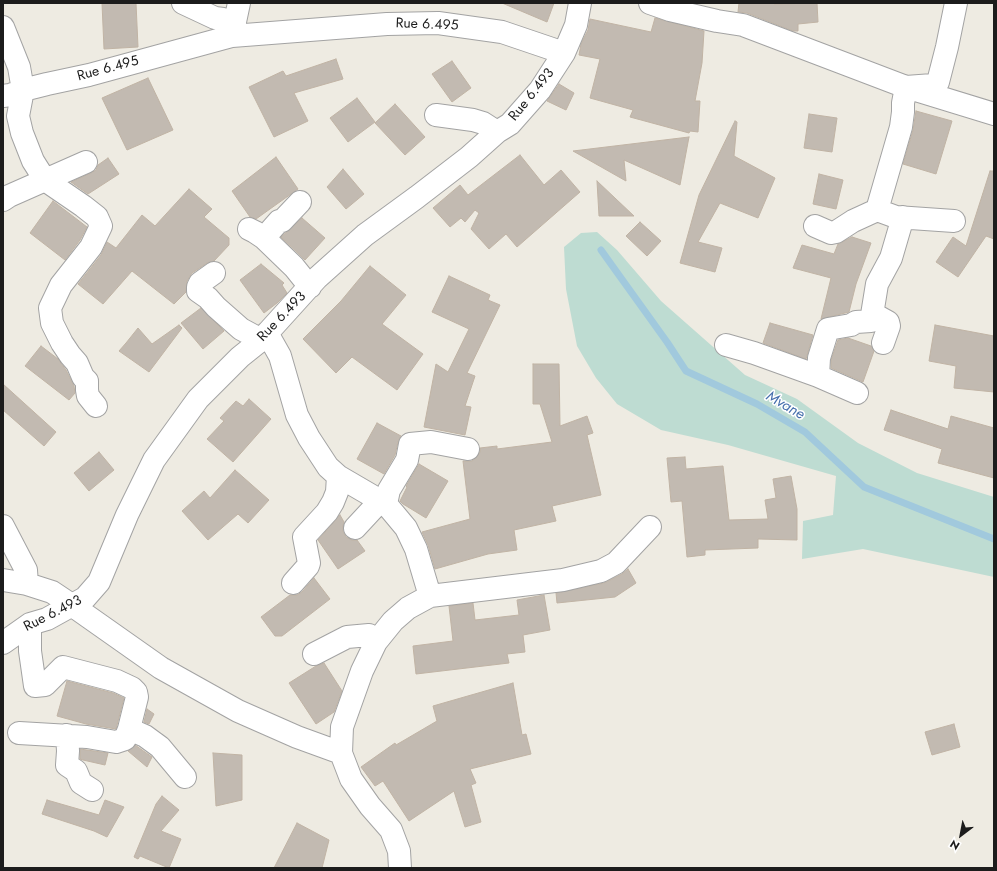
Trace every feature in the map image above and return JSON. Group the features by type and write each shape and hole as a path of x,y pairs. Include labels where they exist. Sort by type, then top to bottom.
{"street":[{"path":"183,3 215,18 223,19 232,36"},
{"path":"232,36 239,3"},
{"name":"Rue 6.493","path":"3,642 30,624 47,619 86,598 98,582 127,514 154,460 198,399 240,357 263,337 318,278 365,235 423,193 510,124 540,90 564,53 576,25 580,3"},
{"path":"650,3 670,10 717,21 743,25 906,86 994,114"},
{"path":"906,86 933,85 938,82 956,3"},
{"name":"Rue 6.495","path":"13,93 89,75 232,36 387,24 438,24 502,32 564,53"},
{"path":"3,27 19,67 13,93 22,133 33,161 45,180 97,217 101,226 91,247 61,285 50,308 52,323 55,330 87,381 88,396 96,406"},
{"path":"877,210 901,127 906,86"},
{"path":"436,115 473,120 483,123 498,132"},
{"path":"3,200 86,162"},
{"path":"300,202 282,220 257,234 294,267 310,288"},
{"path":"815,226 831,233 836,232 853,220 877,210 896,217 954,221"},
{"path":"871,321 877,284 891,258 903,217"},
{"path":"214,273 200,283 198,291 208,298 216,307 241,328 254,336 263,337 280,356 297,416 309,438 328,467 338,476 384,502 406,528 416,549 430,596"},
{"path":"818,376 819,358 828,329 851,325 856,322 871,321 879,317 888,322 889,326 883,343"},
{"path":"726,345 754,353 818,376 857,393"},
{"path":"356,528 384,502 389,490 407,460 410,444 431,442 468,449"},
{"path":"293,583 309,563 304,537 327,512 333,502 337,492 338,476"},
{"path":"3,526 26,570 27,584"},
{"path":"400,868 399,851 391,830 370,806 351,779 341,752 342,727 362,671 376,642 392,621 408,608 430,596 563,580 601,571 616,563 650,527"},
{"path":"3,580 27,584 52,592 161,668 245,714 297,737 341,752"},
{"path":"19,733 67,735 116,742 125,739 137,697 136,692 132,688 117,681 63,667 45,685 35,686 30,651 30,624"},
{"path":"314,654 347,637 369,635 376,642"},
{"path":"129,729 145,736 160,747 184,776"},
{"path":"67,735 67,765 76,771 81,784 92,790"}],"shaded area":[{"path":"597,232 617,250 661,301 745,375 797,399 858,443 917,473 994,497 994,577 863,549 802,559 803,521 833,515 836,476 728,445 661,430 617,404 596,378 577,346 566,289 564,247 581,233"}],"building":[{"path":"102,3 136,3 138,47 104,49"},
{"path":"502,3 554,3 547,22"},
{"path":"739,3 817,3 818,22 798,24 798,31 793,31 747,13 738,12"},
{"path":"655,18 704,31 702,63 695,101 700,101 698,132 690,131 689,133 630,117 633,110 590,98 600,59 579,55 581,44 588,30 590,19 651,32"},
{"path":"336,59 343,79 294,93 308,121 274,137 249,87 283,71 286,76"},
{"path":"452,61 471,88 452,102 432,74"},
{"path":"148,78 173,130 127,150 102,98"},
{"path":"559,84 574,93 566,110 547,101"},
{"path":"357,98 375,122 348,142 330,118"},
{"path":"395,104 425,137 405,155 375,123"},
{"path":"916,111 952,121 936,174 903,164 913,130"},
{"path":"809,114 837,118 832,152 804,148"},
{"path":"735,121 737,122 734,156 775,178 758,218 720,203 698,242 722,248 715,272 680,263 699,195"},
{"path":"689,137 680,185 624,160 626,181 573,151"},
{"path":"520,155 544,185 561,170 580,192 517,247 506,234 489,249 471,229 479,213 475,210 465,222 461,218 450,227 433,208 460,185 468,195"},
{"path":"276,157 298,189 256,219 250,217 232,191"},
{"path":"108,158 119,174 88,194 71,182 96,170 98,165"},
{"path":"343,169 364,194 346,209 327,187"},
{"path":"990,171 994,171 994,239 986,236 958,277 936,262 953,237 966,246"},
{"path":"819,174 843,180 836,209 813,204"},
{"path":"597,181 634,216 599,216"},
{"path":"189,189 212,209 204,217 229,238 229,245 214,261 207,263 192,273 187,281 186,292 174,304 132,271 103,304 78,284 101,255 107,242 116,248 142,215 155,226"},
{"path":"53,201 87,227 80,240 65,260 30,233"},
{"path":"302,218 325,238 305,260 281,237"},
{"path":"640,222 661,241 647,256 626,236"},
{"path":"852,237 871,243 856,284 849,312 821,319 831,278 793,268 802,245 834,254 838,244"},
{"path":"261,264 284,283 282,285 287,293 264,313 240,280"},
{"path":"370,266 406,295 382,324 423,354 397,390 352,357 336,373 303,339 341,301"},
{"path":"449,276 490,295 488,300 500,305 467,373 475,376 465,406 471,407 465,435 424,427 436,364 448,372 469,329 432,312"},
{"path":"201,308 224,331 203,349 181,323"},
{"path":"770,323 813,335 806,359 763,343"},
{"path":"179,325 182,328 149,372 119,351 138,328 152,344"},
{"path":"935,325 994,336 994,392 954,388 956,366 929,361"},
{"path":"848,338 871,346 874,351 863,382 831,368 831,360 838,340"},
{"path":"41,346 58,359 66,370 74,386 75,393 69,400 25,366"},
{"path":"533,364 559,364 560,426 587,416 593,433 587,435 601,495 552,506 556,521 514,530 517,550 488,554 435,569 428,545 422,532 470,519 463,461 472,461 477,457 480,452 480,448 497,446 497,449 552,442 540,404 533,404"},
{"path":"3,384 56,432 44,446 3,410"},
{"path":"249,399 271,419 233,462 207,439 224,421 220,418 236,401 243,406"},
{"path":"891,410 948,429 951,416 994,428 994,478 938,463 942,449 884,430"},
{"path":"377,423 401,436 395,455 384,474 357,459"},
{"path":"99,452 114,470 89,491 74,473"},
{"path":"685,457 686,469 723,466 729,520 768,519 765,500 776,498 773,479 791,476 797,509 797,540 758,539 758,548 705,550 705,555 687,557 682,501 671,502 667,458"},
{"path":"419,464 448,481 426,518 400,501 407,487 406,486"},
{"path":"235,470 269,500 248,523 238,514 208,540 182,511 204,491 210,498"},
{"path":"340,515 344,522 343,531 346,537 352,540 357,540 365,551 338,569 318,540"},
{"path":"628,569 636,583 615,597 557,603 556,593 604,583 622,574"},
{"path":"314,578 330,599 282,636 275,636 261,617 290,595 297,595 302,592"},
{"path":"544,595 550,630 523,635 525,652 507,654 509,663 416,674 413,646 453,641 449,606 473,603 475,620 519,615 517,600"},
{"path":"324,663 342,691 334,712 316,724 289,683 316,666"},
{"path":"67,681 113,693 124,698 116,729 86,724 57,716"},
{"path":"513,683 522,735 526,734 531,754 470,769 476,783 471,785 481,822 465,827 454,791 409,821 383,781 375,786 361,767 395,743 396,745 437,721 433,706"},
{"path":"147,709 154,714 149,724 144,722"},
{"path":"954,724 960,747 932,755 925,732"},
{"path":"135,745 152,757 147,767 128,751"},
{"path":"80,749 108,753 105,765 80,759"},
{"path":"213,753 242,755 242,800 216,806"},
{"path":"162,796 179,810 161,831 181,839 169,868 140,856 138,859 134,857 156,804"},
{"path":"47,800 99,815 105,800 124,807 107,837 94,831 42,814"},
{"path":"297,823 329,840 322,868 274,868"}],"waterway":[{"name":"Mvane","path":"601,250 686,371 757,404 805,432 864,487 994,539"}]}
